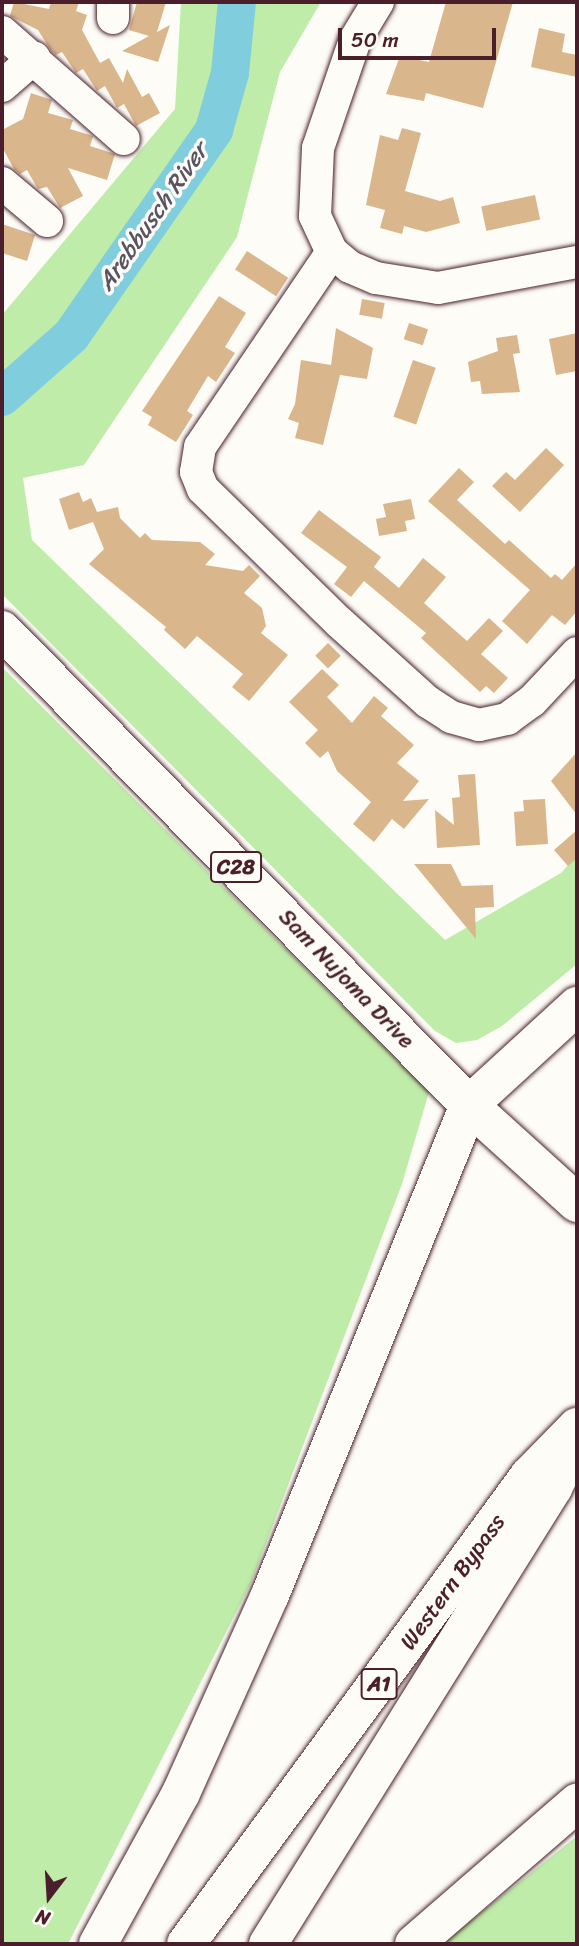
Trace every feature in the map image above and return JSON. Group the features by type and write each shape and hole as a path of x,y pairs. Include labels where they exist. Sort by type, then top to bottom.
{"highway":[{"name":"Sam Nujoma Drive","path":"2,630 469,1105 577,1203"},
{"path":"98,1944 181,1793 270,1595 469,1105 577,1006"},
{"name":"Western Bypass","path":"186,1944 529,1476 577,1427"},
{"name":"Western Bypass","path":"268,1944 553,1488 577,1438"},
{"path":"414,1944 577,1803"}],"street":[{"path":"378,2 355,40 318,148 315,216 332,252 350,267 376,278 438,288 577,262"},
{"path":"2,32 124,139"},
{"path":"2,86 34,58"},
{"path":"2,183 47,221"},
{"path":"332,252 200,447 196,472 203,489 339,622 428,702 451,718 479,725 508,719 532,701 577,653"}],"green space":[{"path":"181,2 321,2 280,72 237,237 84,465 23,478 32,540 445,940 561,873 577,855 577,964 502,1026 477,1040 456,1043 435,1031 2,594 2,315 175,109"},
{"path":"2,667 429,1092 402,1184 251,1583 68,1944 2,1944"},
{"path":"577,1836 577,1944 442,1944"}],"building":[{"path":"14,2 49,9 51,2 79,2 76,11 87,15 82,30 100,63 109,58 123,83 127,69 142,97 149,93 160,113 136,126 124,104 117,108 105,86 97,91 83,69 76,73 62,52 56,55 50,49 38,30 10,16"},
{"path":"137,2 166,2 157,32 170,25 158,62 122,51 149,36 129,30"},
{"path":"446,2 513,2 483,108 426,93 424,101 386,94 400,56 429,62"},
{"path":"539,28 565,34 562,52 577,55 577,77 531,67"},
{"path":"31,93 52,100 48,113 73,120 70,129 93,136 90,146 115,154 107,180 68,168 83,196 60,208 47,187 38,189 27,170 20,174 14,169 2,147 2,130 23,119"},
{"path":"402,128 421,133 405,191 440,201 453,197 460,223 426,232 404,226 402,234 380,228 385,210 366,205 380,135 398,140"},
{"path":"535,195 540,219 486,231 481,206"},
{"path":"2,224 35,235 27,261 2,253"},
{"path":"247,251 288,278 276,296 235,269"},
{"path":"219,296 246,313 225,347 235,353 216,382 208,376 187,411 193,415 176,442 148,425 152,417 142,411"},
{"path":"362,299 385,303 382,319 359,315"},
{"path":"409,323 428,329 423,345 404,339"},
{"path":"336,328 373,348 367,379 340,375 323,445 295,438 299,423 288,419 295,404 301,360 331,365"},
{"path":"577,333 577,371 556,375 549,339"},
{"path":"517,335 520,353 513,354 520,392 482,394 480,381 471,382 468,362 498,351 496,338"},
{"path":"413,360 436,368 416,425 393,417"},
{"path":"546,448 564,465 520,512 492,486 506,472 515,480"},
{"path":"459,468 474,482 457,500 505,544 509,540 551,578 555,574 562,580 577,563 577,611 565,625 552,615 527,644 502,621 530,590 428,501"},
{"path":"79,492 83,502 91,498 97,512 118,507 120,518 140,538 145,533 152,540 200,542 215,554 205,565 243,571 249,565 260,576 244,593 262,608 266,626 261,633 288,655 249,701 232,687 243,674 197,636 185,649 164,630 166,627 89,564 104,549 93,522 69,530 59,499"},
{"path":"411,499 415,519 405,521 407,531 379,536 376,519 386,517 383,504"},
{"path":"319,510 381,557 374,567 399,588 423,558 446,577 424,603 467,641 489,618 503,631 481,654 508,678 494,693 486,686 480,692 421,638 426,633 364,581 351,597 334,584 347,567 301,533"},
{"path":"328,643 341,656 328,668 315,656"},
{"path":"322,669 339,685 327,697 352,723 374,696 388,708 381,716 414,745 397,763 419,781 403,801 429,799 404,829 392,819 374,842 353,824 371,802 337,771 328,751 320,758 305,743 318,730 289,702"},
{"path":"577,752 577,815 551,781"},
{"path":"475,774 480,845 437,848 435,810 454,825 452,798 460,797 458,775"},
{"path":"545,799 548,844 516,846 514,812 524,811 523,800"},
{"path":"577,830 577,858 568,866 554,850"},
{"path":"414,864 451,864 462,886 493,885 494,907 475,908 476,939"}],"waterway":[{"name":"Arebbusch River","path":"2,397 71,336 214,130 230,73 237,2"}]}
